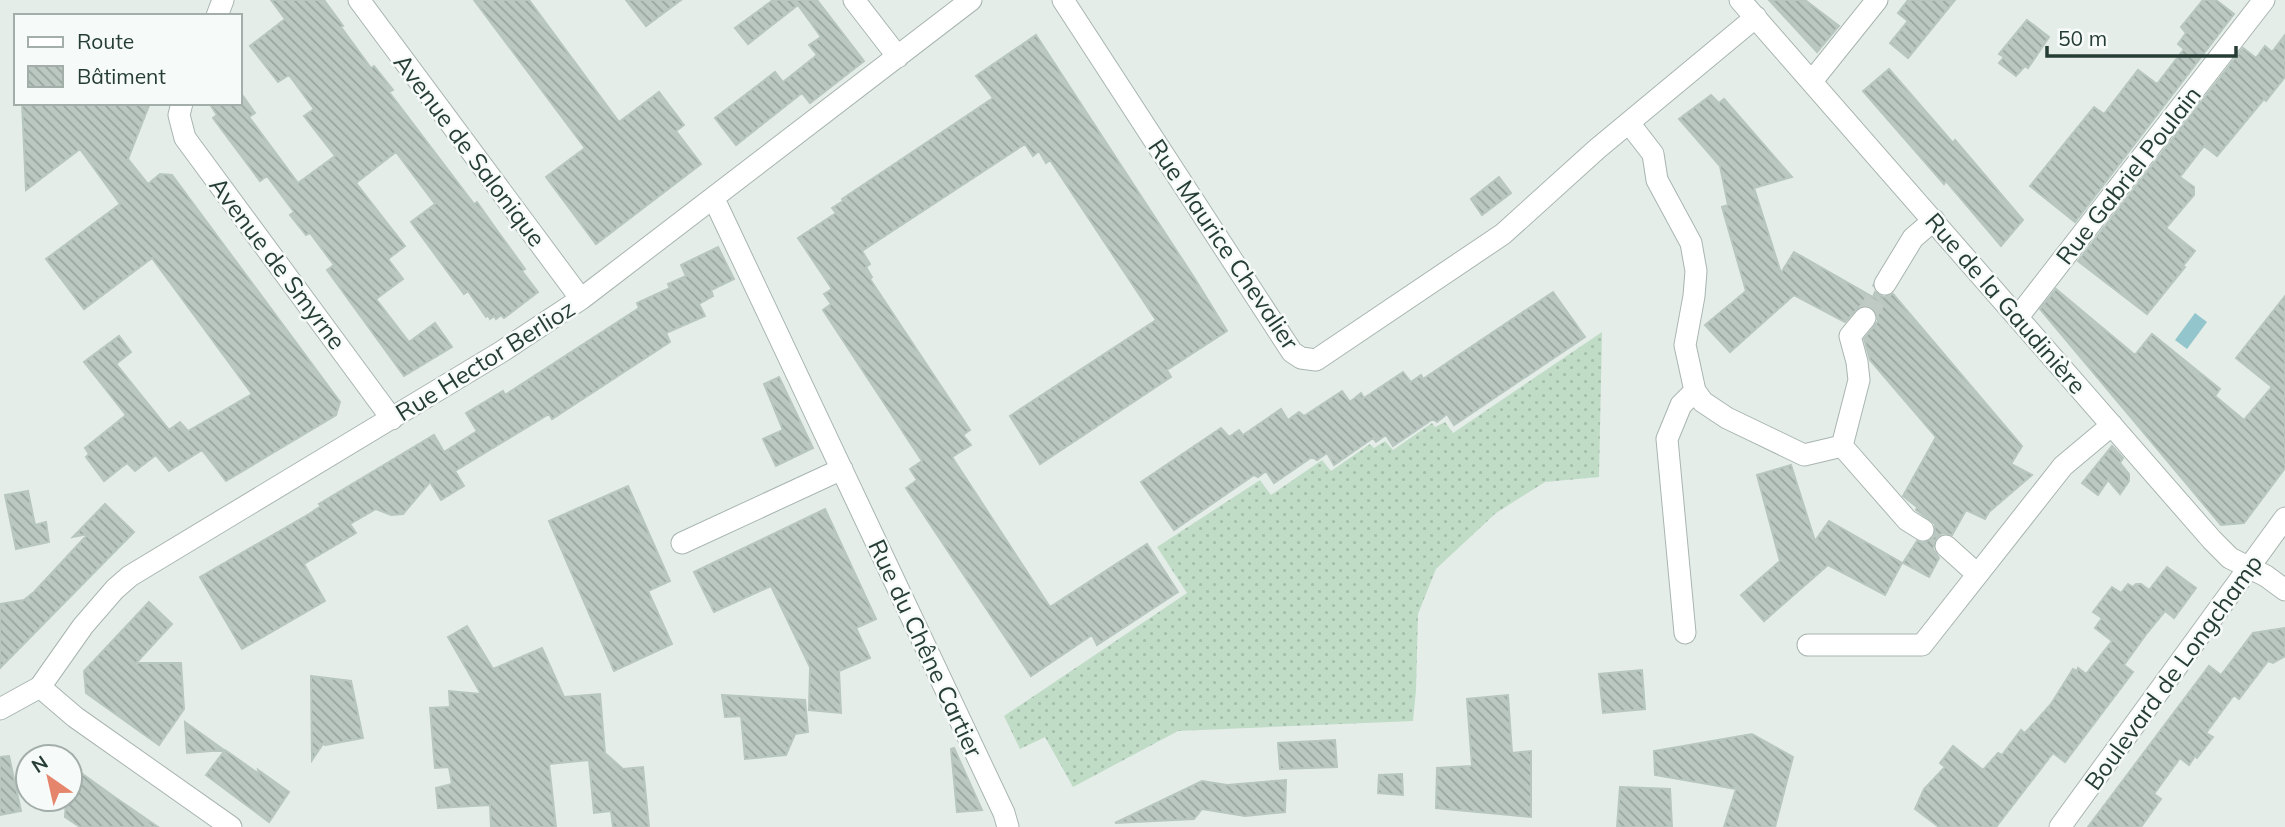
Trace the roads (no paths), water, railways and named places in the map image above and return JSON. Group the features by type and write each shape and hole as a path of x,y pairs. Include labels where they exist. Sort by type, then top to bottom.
{"street":[{"name":"Avenue de Salonique","path":"359,0 581,299"},
{"path":"854,0 898,57"},
{"name":"Rue Hector Berlioz","path":"0,709 40,688 83,626 130,576 392,419 581,299 971,0"},
{"name":"Rue Maurice Chevalier","path":"1063,0 1292,352 1301,358 1316,360 1503,234 1629,123 1756,17"},
{"name":"Rue de la Gaudinière","path":"1741,0 2212,540 2230,558 2266,576 2285,590"},
{"path":"1812,81 1877,0"},
{"name":"Rue Gabriel Poulain","path":"2018,317 2264,0"},
{"name":"Avenue de Smyrne","path":"182,105 179,116 185,138 392,419"},
{"path":"1629,123 1653,154 1657,180 1691,243 1696,271 1685,345 1695,391 1703,402 1727,418 1804,455 1842,446"},
{"name":"Rue du Chêne Cartier","path":"714,199 1004,813 1008,827"},
{"path":"1885,284 1913,238 1934,220"},
{"path":"1842,446 1859,380 1850,336 1865,318"},
{"path":"1685,633 1667,439 1681,404 1695,391"},
{"path":"1808,645 1922,645 2063,466 2112,425"},
{"path":"1842,446 1907,520 1923,530"},
{"path":"682,543 842,469"},
{"name":"Boulevard de Longchamp","path":"2060,827 2285,518"},
{"path":"1946,546 1977,574"},
{"path":"40,688 75,717 231,827"}],"water":[{"path":"2195,313 2207,322 2187,349 2175,340"}],"tunnel":[{"path":"1865,318 1885,284"}]}
